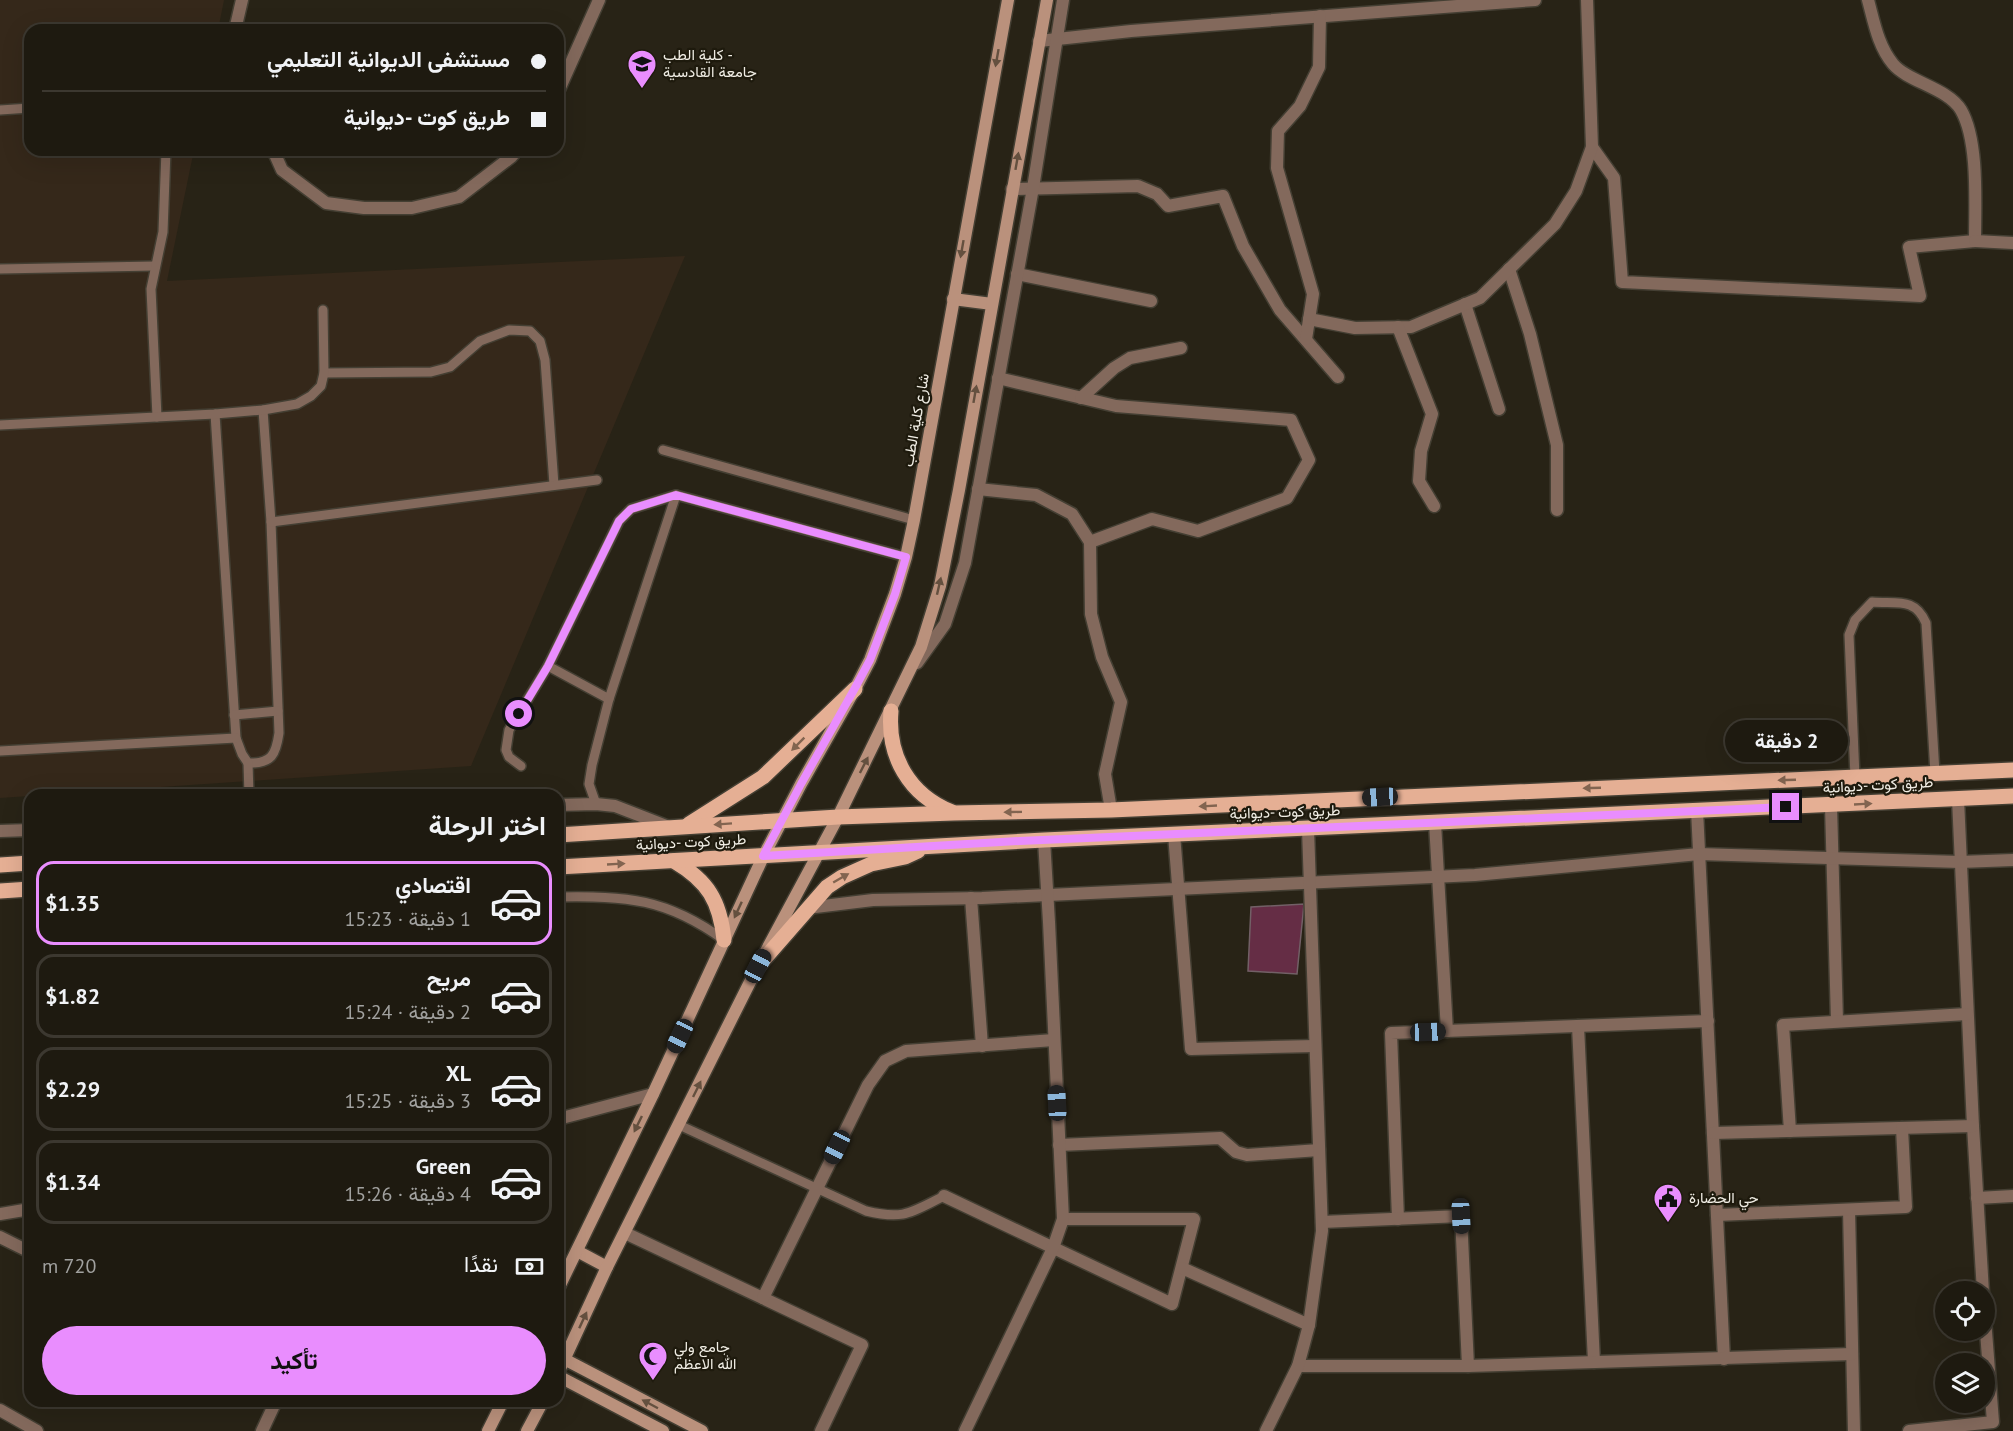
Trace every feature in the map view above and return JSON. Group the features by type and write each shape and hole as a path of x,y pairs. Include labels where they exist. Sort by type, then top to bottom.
{"main road":[{"name":"شارع كلية الطب","path":"564,1277 653,1094 763,856 855,688 883,628 906,557 914,520 1008,0"},
{"path":"702,1431 564,1359 607,1267 758,966 838,818 921,647 940,585 1047,0"},
{"path":"953,299 992,304"},
{"path":"678,827 763,777 855,688"},
{"path":"891,711 890,726 893,747 900,768 908,780 929,800 954,813"},
{"name":"طريق كوت -ديوانية","path":"564,835 782,820 1111,810 2013,770"},
{"name":"طريق كوت -ديوانية","path":"564,867 1044,840 2013,796"},
{"path":"758,966 827,887 842,877 871,864 905,856 928,846"},
{"path":"674,861 691,871 716,901 722,920 724,940"},
{"path":"0,865 24,863"},
{"path":"0,891 24,889"},
{"path":"577,1251 607,1267"},
{"path":"564,1378 663,1431"},
{"path":"488,1431 500,1407"},
{"path":"527,1431 540,1407"}],"street":[{"path":"236,24 242,0"},
{"path":"564,79 599,0"},
{"path":"906,678 945,624 964,563 1033,188 1063,0"},
{"path":"1039,41 1320,16 1418,4 1535,0"},
{"path":"1309,319 1355,328 1411,327 1480,298 1555,224 1576,191 1592,147 1587,0"},
{"path":"1868,0 1880,42 1894,65 1948,97 1960,108 1968,126 1975,174 1976,241"},
{"path":"1306,339 1313,294 1277,168 1278,131 1300,106 1319,67 1320,16"},
{"path":"1592,147 1614,178 1622,282 1920,296 1909,247 1976,241 2013,243"},
{"path":"276,156 282,170 326,203 364,208 412,208 459,197 512,156"},
{"path":"1012,189 1138,186 1157,194 1168,206 1223,196 1248,255 1280,310 1338,377"},
{"path":"1509,269 1530,334 1557,445 1557,510"},
{"path":"1017,274 1151,301"},
{"path":"1465,304 1499,409"},
{"path":"1398,327 1432,414 1421,451 1419,481 1434,506"},
{"path":"1082,398 1113,368 1130,358 1181,348"},
{"path":"998,378 1116,406 1291,420 1309,460 1287,498 1198,531 1152,519 1090,542"},
{"path":"978,489 1036,495 1072,514 1090,542 1091,614 1102,657 1121,702 1105,774 1111,810"},
{"path":"1958,799 1967,1014 1982,1281"},
{"path":"564,806 596,804 615,806 678,827"},
{"path":"1831,806 1837,1021"},
{"path":"1697,810 1724,1359"},
{"path":"1435,823 1447,1031"},
{"path":"1266,1431 1298,1366 1309,1325 1322,1222 1308,829"},
{"path":"0,831 24,830"},
{"path":"1174,834 1191,1049 1315,1046"},
{"path":"965,1431 1053,1248 1063,1219 1044,840"},
{"path":"807,908 873,900 971,898 1475,875 1699,854 1960,862 2013,860"},
{"path":"971,898 982,1046"},
{"path":"1790,1131 1783,1025 1967,1014"},
{"path":"1398,1219 1392,1033 1708,1021"},
{"path":"1578,1026 1594,1362"},
{"path":"762,1298 868,1085 885,1061 906,1051 1054,1040"},
{"path":"564,1117 653,1094"},
{"path":"1713,1133 1973,1126"},
{"path":"1717,1215 1906,1207 1902,1128"},
{"path":"1059,1145 1220,1138 1236,1152 1247,1155 1319,1150"},
{"path":"944,1196 1172,1304 1194,1219 1063,1219"},
{"path":"1977,1198 2013,1196"},
{"path":"1849,1210 1854,1431"},
{"path":"1,1217 24,1211"},
{"path":"1322,1222 1461,1216 1468,1366"},
{"path":"625,1233 862,1345 821,1431"},
{"path":"0,1237 24,1249"},
{"path":"1182,1268 1309,1325"},
{"path":"1909,1431 1993,1422 1987,1341"},
{"path":"1298,1366 1468,1366 1852,1354"},
{"path":"262,1431 273,1407"},
{"path":"0,1410 37,1431"}],"lane":[{"path":"0,110 24,108"},
{"path":"157,417 151,289 154,266 163,232 166,156"},
{"path":"0,269 154,266"},
{"path":"0,425 215,414 263,410 297,404 311,396 321,386 324,373 323,310"},
{"path":"324,373 431,372 450,367 480,340 509,330 530,331 540,340 545,360 554,485"},
{"path":"248,763 258,763 269,759 277,749 279,733 271,522 263,410"},
{"path":"215,414 236,738 248,763 249,789"},
{"path":"663,450 914,520"},
{"path":"271,522 597,480"},
{"path":"521,766 509,757 506,750 509,730 548,666 619,521 631,509 676,495 906,557"},
{"path":"596,804 589,784 590,774 609,699 676,495"},
{"path":"1855,777 1849,635 1854,620 1872,603 1913,604 1921,611 1926,623 1935,773"},
{"path":"548,666 609,699"},
{"path":"234,715 278,711"},
{"path":"0,751 236,738"},
{"path":"564,897 625,898 652,903 678,911 702,924 724,940"},
{"path":"679,1125 866,1211 888,1216 907,1215 944,1196"}],"shaded area":[{"path":"0,0 224,0 219,24 24,24 24,156 193,156 167,281 685,256 471,766 132,789 24,789 24,796 0,798"}],"building":[{"path":"1304,904 1297,974 1248,971 1251,907"}],"place":[{"name":"كلية الطب - جامعة القادسية","path":"642,90"},
{"name":"حي الحضارة","path":"1668,1224"},
{"name":"جامع ولي الله الاعظم","path":"653,1382"}],"route":[{"path":"519,714 548,666 619,521 631,509 676,495 906,557 895,594 870,660 763,856 1020,841 1786,807"}]}
